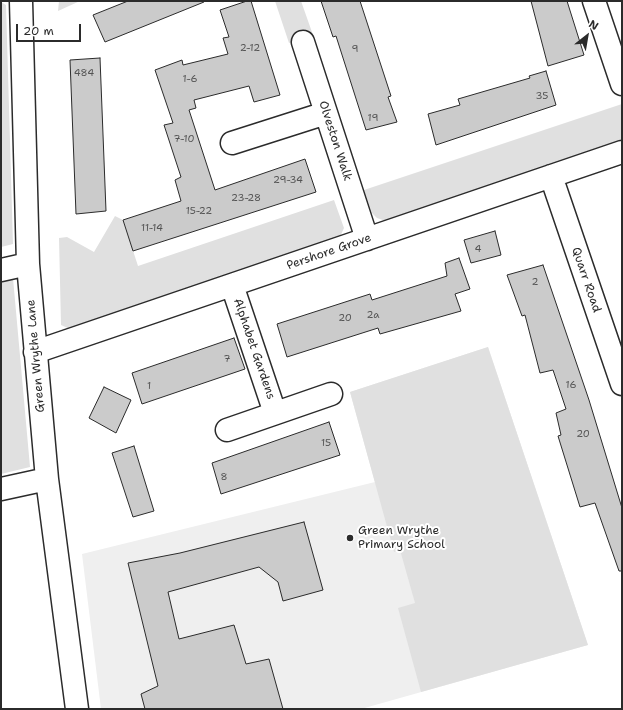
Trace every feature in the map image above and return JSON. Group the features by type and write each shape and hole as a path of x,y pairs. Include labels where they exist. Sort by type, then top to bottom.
{"street":[{"name":"Green Wrythe Lane","path":"21,1 28,264 47,479 77,709"},
{"path":"594,1 622,84"},
{"name":"Olveston Walk","path":"303,42 367,239"},
{"path":"232,143 326,113"},
{"name":"Pershore Grove","path":"36,352 622,152"},
{"name":"Quarr Road","path":"551,176 622,384"},
{"path":"1,270 28,264"},
{"name":"Alphabet Gardens","path":"232,285 276,413"},
{"name":"Alphabet Gardens","path":"227,430 331,394"},
{"path":"1,489 47,479"}],"shaded area":[{"path":"59,1 80,1 58,11"},
{"path":"275,1 301,1 313,35 289,43"},
{"path":"1,2 6,5 13,244 1,247"},
{"path":"622,104 622,145 386,221 377,218 372,213 364,190"},
{"path":"334,200 344,228 338,241 72,330 61,325 59,238 67,237 94,252 115,216 123,220 138,266"},
{"path":"1,275 13,278 30,467 1,474"},
{"name":"Green Wrythe Primary School","path":"488,347 588,645 361,709 101,709 82,554 375,482 350,392"},
{"path":"488,347 588,645 421,692 398,608 415,603 400,550 394,552 350,392"}],"building":[{"path":"128,1 204,2 105,42 93,15"},
{"path":"251,1 280,95 254,102 249,86 194,100 196,108 189,110 215,190 305,159 316,192 133,251 123,220 181,201 175,180 181,177 164,125 173,123 155,70 182,60 183,65 228,54 223,38 229,37 220,10"},
{"path":"321,1 360,1 391,96 388,97 397,122 366,130 336,36 333,37"},
{"path":"531,1 567,1 584,55 548,66"},
{"path":"100,58 106,211 76,214 70,60"},
{"path":"546,71 556,105 436,145 428,114 460,105 458,99 530,78 529,76"},
{"path":"495,231 501,255 471,263 464,240"},
{"path":"459,258 470,289 455,294 461,311 380,334 378,328 287,357 277,324 370,294 372,300 447,276 445,263"},
{"path":"543,265 589,400 622,508 622,571 619,571 595,503 580,507 558,436 561,435 556,413 566,409 553,370 540,373 525,315 522,316 507,275"},
{"path":"234,338 245,369 142,404 132,373"},
{"path":"104,387 131,400 116,433 89,418"},
{"path":"329,422 340,455 221,494 212,463"},
{"path":"134,446 154,511 133,517 112,453"},
{"path":"304,522 323,590 283,601 278,582 259,567 168,592 179,639 234,625 246,664 269,659 283,709 145,709 141,694 158,686 128,563 180,553"}],"place":[{"name":"Green Wrythe Primary School","path":"350,538"}]}
